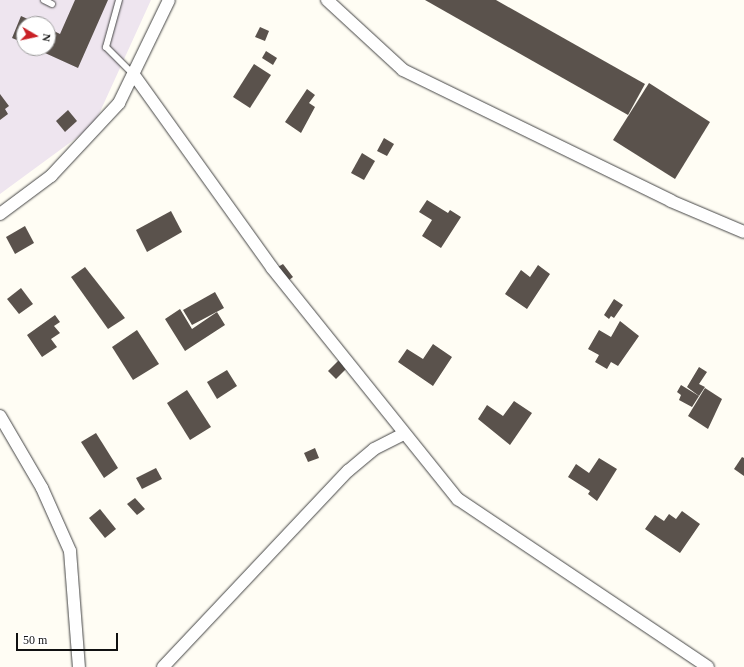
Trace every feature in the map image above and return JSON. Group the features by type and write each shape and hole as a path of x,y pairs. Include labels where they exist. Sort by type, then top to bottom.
{"street":[{"path":"0,214 51,176 119,103 134,75 169,0"},
{"path":"327,0 403,70 671,201 744,232"},
{"path":"134,75 272,268 404,434 458,499 708,667"},
{"path":"0,416 42,488 70,551 79,667"},
{"path":"163,667 348,471 374,449 404,434"}],"lane":[{"path":"44,0 52,4"},
{"path":"119,0 106,47 134,75"}],"shaded area":[{"path":"0,0 151,0 94,125 0,194"}],"building":[{"path":"75,0 108,0 78,68 52,56 56,56 56,32 60,34"},
{"path":"425,0 496,0 645,84 628,115"},
{"path":"260,27 269,31 265,41 255,37"},
{"path":"16,28 16,40 12,38"},
{"path":"266,51 277,58 273,65 262,58"},
{"path":"254,64 271,75 250,108 233,97"},
{"path":"649,83 710,122 675,179 613,140"},
{"path":"307,89 315,95 309,103 315,107 301,133 285,122"},
{"path":"0,94 9,106 5,109 8,114 0,120"},
{"path":"68,110 77,121 65,132 56,121"},
{"path":"384,138 394,144 387,156 377,151"},
{"path":"362,153 375,161 364,180 351,173"},
{"path":"427,200 448,213 450,210 461,217 441,248 422,236 432,220 419,212"},
{"path":"171,211 182,232 147,252 136,230"},
{"path":"25,226 34,243 15,254 6,237"},
{"path":"283,264 293,277 289,280 278,267"},
{"path":"538,265 550,274 527,309 505,294 521,270 530,277"},
{"path":"85,267 125,318 108,329 71,277"},
{"path":"21,288 33,304 19,314 7,299"},
{"path":"215,292 224,308 192,325 183,310"},
{"path":"614,299 623,305 614,318 611,316 609,319 604,315"},
{"path":"180,309 192,329 217,312 225,325 185,351 165,319"},
{"path":"55,315 60,322 54,326 60,333 51,339 57,347 42,357 27,335"},
{"path":"620,321 639,336 618,366 611,362 607,369 595,362 599,355 588,349 599,330 611,337"},
{"path":"137,330 159,364 133,380 112,347"},
{"path":"433,344 452,357 433,386 398,362 407,349 423,359"},
{"path":"341,358 349,366 336,379 328,371"},
{"path":"699,367 707,372 699,384 705,387 699,396 687,387"},
{"path":"227,370 237,386 217,399 207,382"},
{"path":"681,385 699,396 692,407 679,400 681,395 677,392"},
{"path":"705,388 722,399 708,429 688,416"},
{"path":"187,390 211,427 190,440 167,403"},
{"path":"514,401 532,413 510,445 478,419 487,405 503,416"},
{"path":"96,433 118,468 104,478 81,442"},
{"path":"315,448 319,458 308,462 304,453"},
{"path":"742,457 744,458 744,476 734,469"},
{"path":"599,458 617,469 597,501 588,494 590,491 568,477 576,464 589,473"},
{"path":"156,468 162,479 142,489 136,478"},
{"path":"135,498 145,509 137,515 127,504"},
{"path":"100,509 116,529 105,538 89,518"},
{"path":"682,511 700,524 680,553 645,529 655,515 664,521 669,514 676,519"}]}
